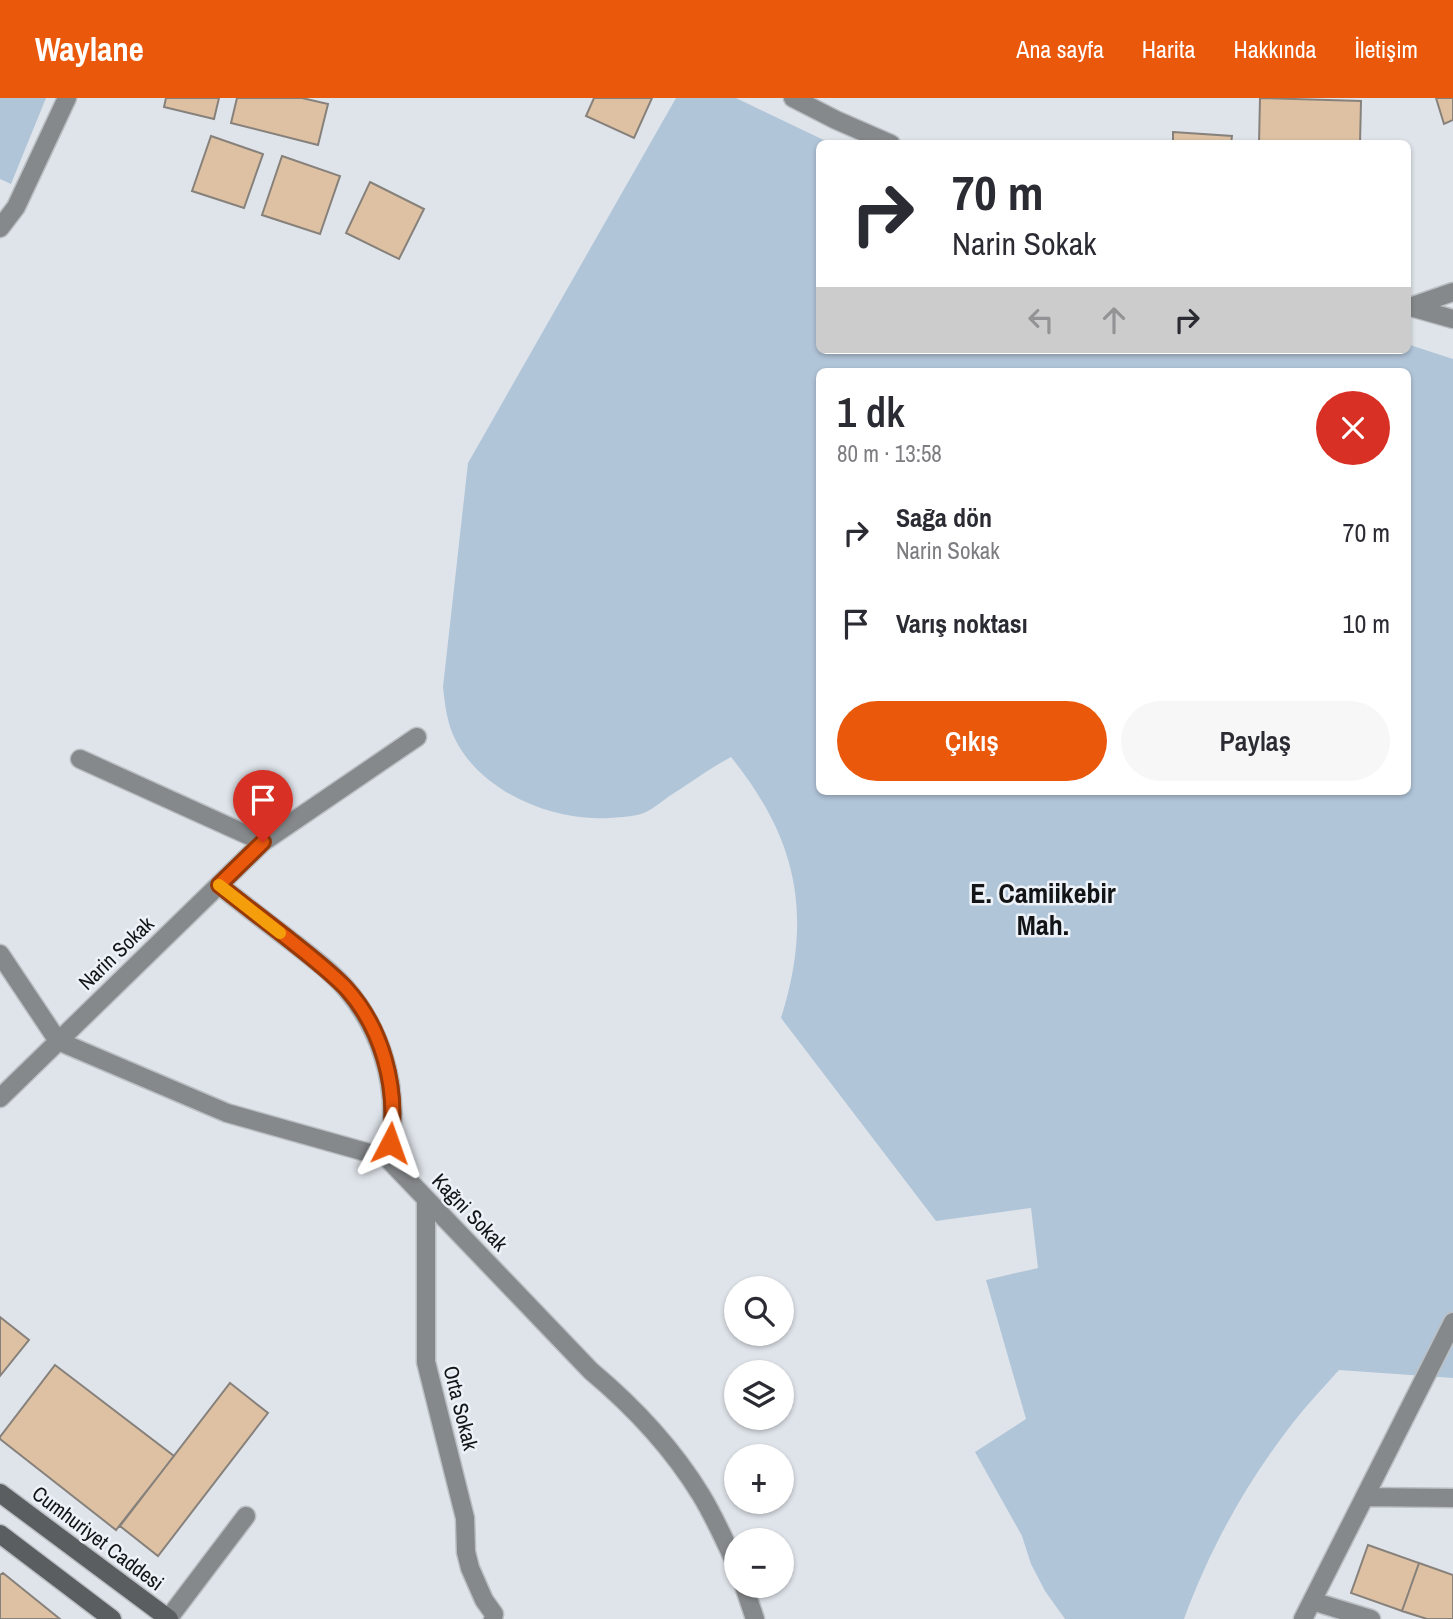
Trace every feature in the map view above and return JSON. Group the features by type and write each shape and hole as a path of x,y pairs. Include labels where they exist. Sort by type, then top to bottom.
{"main road":[{"name":"Cumhuriyet Caddesi","path":"0,1493 168,1619"},
{"path":"0,1534 112,1619"}],"street":[{"path":"0,229 16,206 67,98"},
{"path":"793,98 882,140"},
{"path":"1411,305 1453,292"},
{"path":"1411,307 1453,319"},
{"name":"Narin Sokak","path":"0,1098 263,842 416,737"},
{"path":"80,759 263,842"},
{"path":"0,954 58,1041 228,1113 387,1158 392,1127 392,1096 387,1065 363,1011 347,989 327,969 219,885"},
{"name":"Kağni Sokak","path":"387,1158 591,1371 623,1398 652,1428 679,1461 702,1496 724,1541"},
{"name":"Orta Sokak","path":"426,1199 426,1362 465,1518 466,1552 470,1568 484,1600 494,1614 493,1619"},
{"path":"1303,1619 1453,1322"},
{"path":"1365,1497 1453,1498"},
{"path":"168,1619 246,1516"},
{"path":"748,1598 755,1619"},
{"path":"1312,1601 1371,1619"}],"shaded area":[{"path":"0,98 46,98 11,184 0,179"},
{"path":"676,98 736,98 824,140 816,140 816,354 1411,354 1411,345 1453,359 1453,1378 1339,1370 1300,1414 1248,1487 1206,1564 1184,1619 1065,1619 1045,1591 1031,1564 1022,1536 975,1452 1026,1419 986,1280 1038,1268 1031,1208 936,1221 781,1018 791,981 797,912 785,849 772,818 754,788 731,757 646,812 637,815 587,818 543,809 500,788 467,758 455,739 448,720 443,687 468,463"}],"building":[{"path":"166,98 219,98 214,119 164,107"},
{"path":"237,98 302,98 328,104 318,145 231,123"},
{"path":"594,98 652,98 634,138 586,116"},
{"path":"1260,98 1361,101 1360,140 1259,140"},
{"path":"1436,98 1453,98 1453,120 1444,124"},
{"path":"1173,132 1232,136 1232,140 1173,140"},
{"path":"211,136 263,154 244,208 192,191"},
{"path":"282,156 340,176 320,234 262,215"},
{"path":"370,182 424,209 399,259 346,233"},
{"path":"0,1317 29,1340 0,1376"},
{"path":"55,1365 174,1456 116,1530 0,1439"},
{"path":"230,1383 268,1413 158,1556 120,1526"},
{"path":"1368,1545 1419,1563 1402,1611 1351,1593"},
{"path":"1419,1563 1453,1575 1453,1619 1427,1619 1402,1611"},
{"path":"3,1573 60,1619 0,1619 0,1575"}],"slow traffic":[{"path":"219,885 280,933"}],"district":[{"name":"E. Camiikebir Mah.","path":"1043,909"}],"route":[{"path":"263,842 219,885 327,969 347,989 363,1011 387,1065 392,1096 390,1143"}]}
